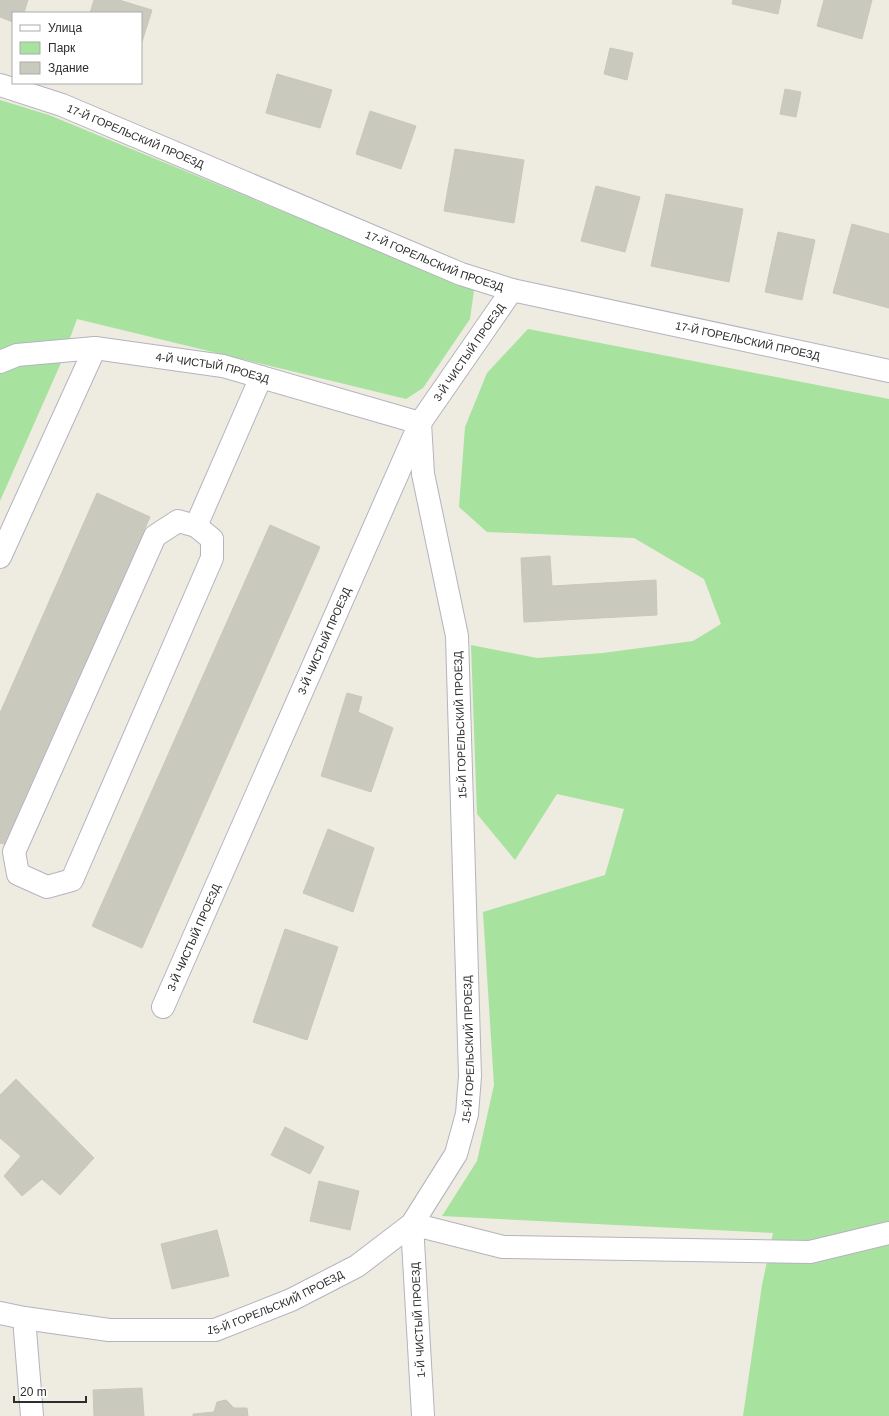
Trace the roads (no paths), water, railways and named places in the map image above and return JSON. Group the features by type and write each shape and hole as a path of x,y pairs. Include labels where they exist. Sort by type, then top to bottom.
{"street":[{"name":"17-Й ГОРЕЛЬСКИЙ ПРОЕЗД","path":"0,84 62,105 461,274 512,290 889,371"},
{"name":"3-Й ЧИСТЫЙ ПРОЕЗД","path":"163,1007 420,423 512,290"},
{"name":"4-Й ЧИСТЫЙ ПРОЕЗД","path":"0,362 17,355 95,348 223,366 420,423"},
{"path":"0,557 95,348"},
{"path":"196,526 260,377"},
{"name":"15-Й ГОРЕЛЬСКИЙ ПРОЕЗД","path":"0,1313 24,1318 110,1330 215,1330 291,1300 357,1266 412,1224 456,1154 467,1114 470,1076 457,636 423,474 420,423"},
{"path":"178,521 196,526 212,539 212,558 72,880 46,886 18,874 14,852 155,536 178,521"},
{"path":"412,1224 503,1247 810,1252 889,1233"},
{"name":"1-Й ЧИСТЫЙ ПРОЕЗД","path":"412,1224 424,1416"},
{"path":"24,1318 32,1416"}]}
